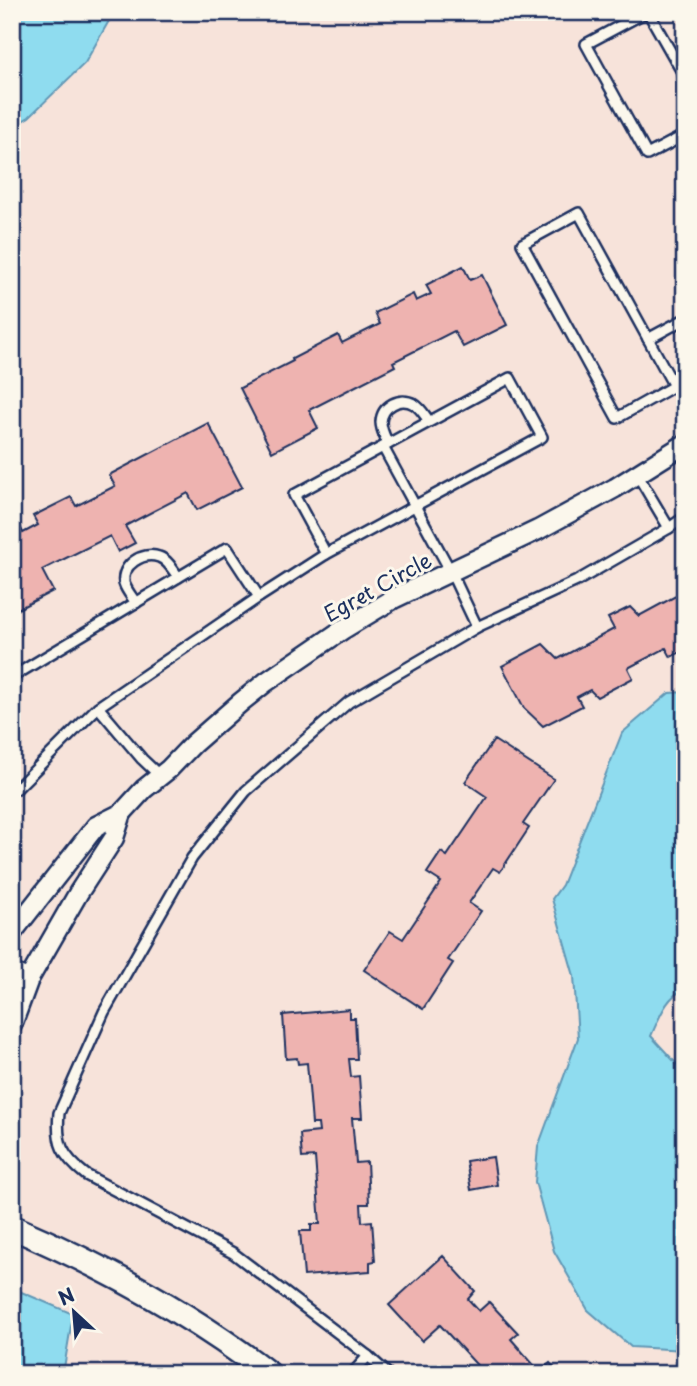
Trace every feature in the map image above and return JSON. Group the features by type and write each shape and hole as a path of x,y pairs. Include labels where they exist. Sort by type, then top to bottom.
{"street":[{"name":"Egret Circle","path":"12,933 96,826 122,813 193,744 266,682 342,630 395,598 538,530 685,444"},
{"name":"Egret Circle","path":"12,1025 21,976 114,838 122,813"},
{"path":"12,1227 127,1282 196,1323 270,1374"}],"lane":[{"path":"685,77 647,12 586,44 647,155 685,135"},
{"path":"579,213 648,339 674,386 617,418 522,244 579,213"},
{"path":"648,339 685,319"},
{"path":"12,784 16,789 98,706 259,597 326,554 542,437 510,378 294,495 326,554"},
{"path":"429,421 419,407 413,403 399,401 393,403 383,414 381,427 385,445 477,627"},
{"path":"637,474 669,528"},
{"path":"388,1374 233,1253 86,1175 72,1164 62,1149 57,1131 59,1114 104,1012 192,858 246,791 349,702 477,627 577,581 685,517"},
{"path":"12,677 226,548 259,597"},
{"path":"136,603 124,585 128,568 134,561 150,555 159,557 167,561 178,578"},
{"path":"98,706 142,759 160,776"},
{"path":"352,1374 368,1356"}],"water":[{"path":"12,12 114,12 85,63 29,117 12,127"},
{"path":"685,692 685,989 668,1002 651,1036 685,1073 685,1350 631,1347 588,1310 554,1251 535,1182 538,1147 578,1038 574,976 552,899 562,885 622,733 669,693"},
{"path":"12,1288 73,1314 63,1374 12,1374"}],"building":[{"path":"463,266 470,280 482,275 507,325 463,347 454,331 393,362 395,366 309,410 318,428 272,452 240,388 338,335 342,343 380,324 375,313 413,294 416,301 431,294 426,285"},
{"path":"208,423 242,487 197,510 188,493 125,526 135,543 118,552 110,536 42,570 53,591 12,612 12,530 20,526 23,533 38,525 33,516 71,497 76,506 115,486 109,475"},
{"path":"685,591 685,650 671,657 666,648 628,668 633,678 597,697 590,690 577,697 582,706 543,726 524,708 502,666 543,644 558,659 614,629 608,618 630,607 639,616"},
{"path":"494,740 554,779 523,824 529,828 500,872 493,868 469,903 481,911 448,960 453,963 423,1009 364,970 390,931 403,939 441,882 427,873 441,852 447,856 487,797 465,782"},
{"path":"349,1009 349,1018 355,1018 357,1059 349,1059 351,1077 359,1076 362,1118 352,1118 356,1163 367,1162 369,1204 361,1204 362,1222 372,1221 375,1261 370,1262 370,1271 304,1276 300,1231 311,1231 311,1224 320,1224 315,1157 302,1158 300,1134 319,1132 318,1124 312,1124 307,1063 298,1064 297,1058 286,1059 283,1015"},
{"path":"493,1157 497,1185 471,1190 466,1161"},
{"path":"443,1256 475,1291 468,1299 479,1311 489,1302 518,1333 511,1339 540,1372 550,1363 560,1374 485,1374 440,1325 422,1341 389,1305"}]}
